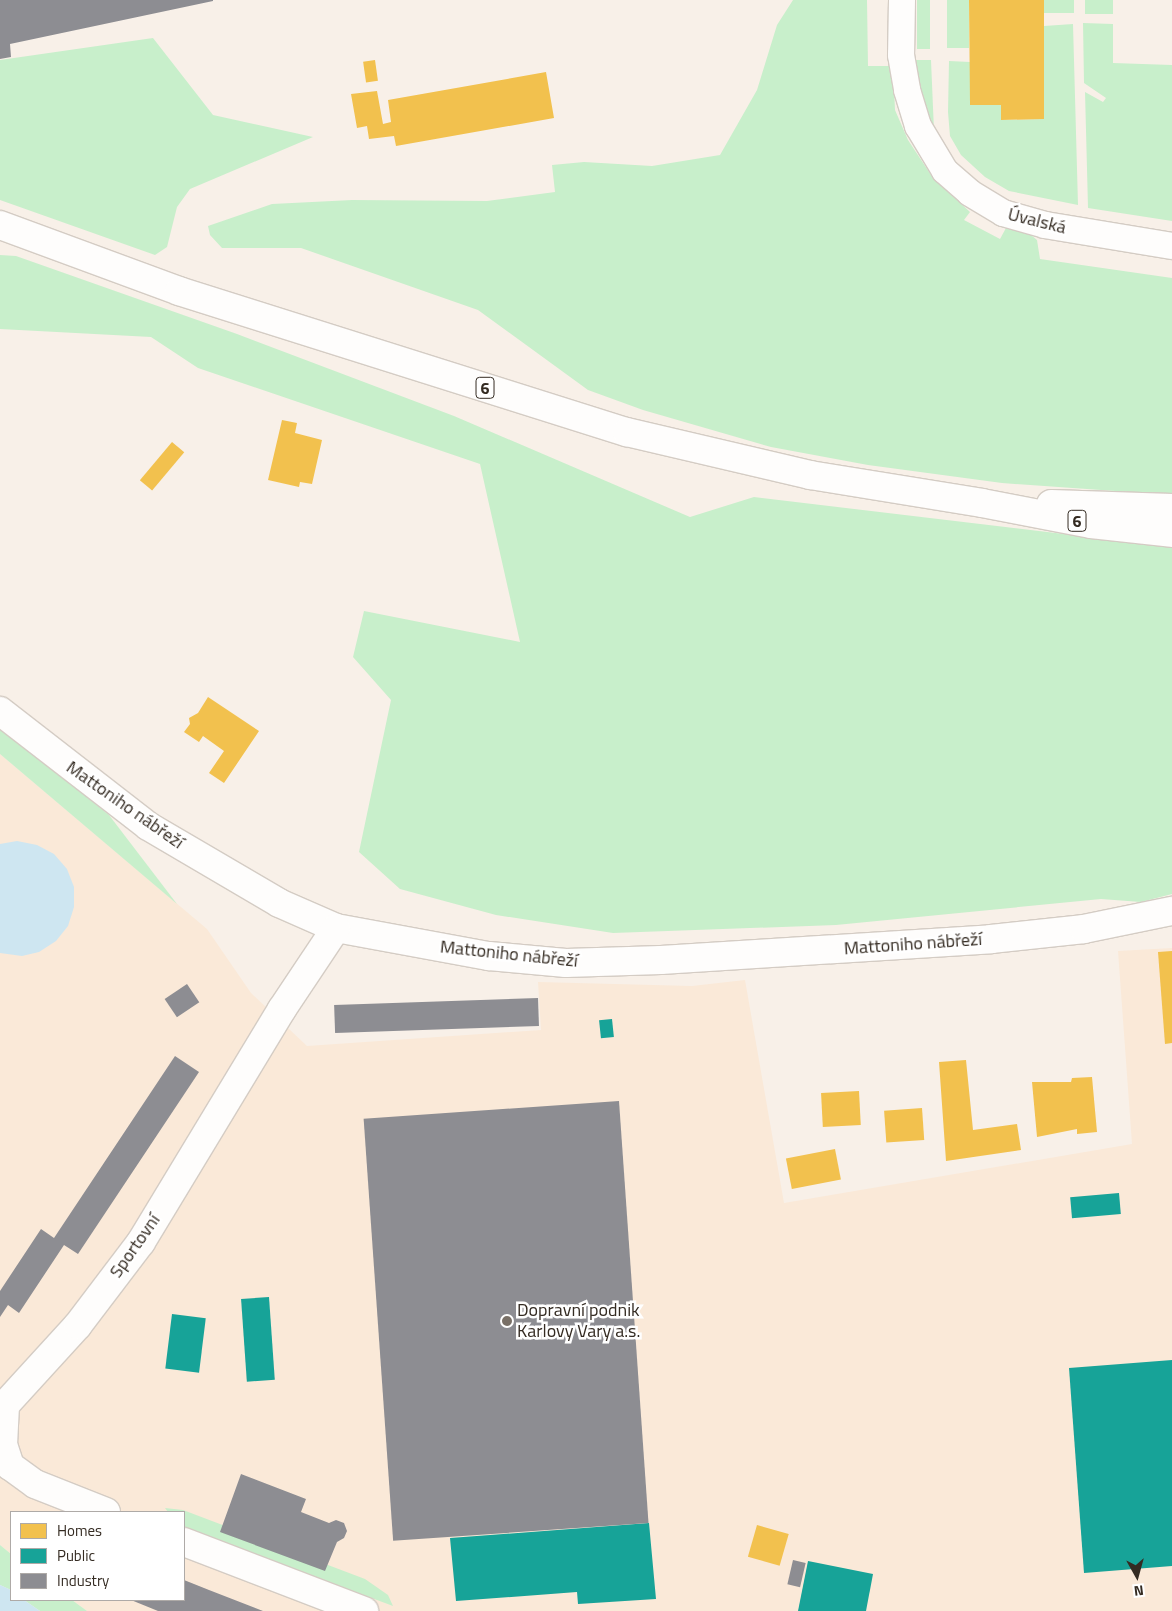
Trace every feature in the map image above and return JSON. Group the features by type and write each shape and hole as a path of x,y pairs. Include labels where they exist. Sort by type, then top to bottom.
{"main road":[{"name":"6","path":"0,225 179,291 627,432 810,476 982,503 1091,524 1172,534"},
{"name":"6","path":"982,503 1172,508"},
{"name":"Mattoniho nábřeží","path":"0,711 148,826 279,904 336,928 490,956 585,962 991,939 1084,929 1172,911"},
{"name":"Sportovní","path":"103,1511 35,1484 10,1466 3,1445 5,1405 78,1325 141,1242 282,1009 336,928"},
{"path":"185,1542 364,1611"}],"street":[{"name":"Úvalská","path":"902,0 901,55 907,90 918,126 945,170 964,188 1002,213 1028,220 1172,246"}],"shaded area":[{"path":"0,754 207,929 251,993 307,1046 541,1030 538,982 692,986 745,980 784,1203 1132,1144 1118,951 1172,948 1172,1611 87,1611 73,1601 185,1601 185,1511 10,1511 10,1553 0,1545"}],"green space":[{"path":"793,0 867,0 868,66 893,66 895,110 908,140 933,178 970,212 964,220 1000,239 1006,228 1031,235 1037,240 1040,259 1172,278 1172,495 1002,483 868,465 771,447 643,410 588,390 478,310 301,248 222,248 210,235 208,226 272,204 352,200 487,201 555,192 552,165 584,162 652,166 720,155 757,90 777,25"},
{"path":"917,0 930,0 930,49 917,49"},
{"path":"947,0 969,0 969,48 947,48"},
{"path":"1044,0 1074,0 1074,13 1044,13"},
{"path":"1085,0 1113,0 1113,14 1085,14"},
{"path":"1083,23 1113,24 1113,63 1172,65 1172,221 1088,208 1085,92 1103,102 1106,98 1084,83"},
{"path":"1073,24 1078,205 1009,191 985,177 961,155 950,136 948,112 949,61 970,62 970,105 1001,105 1001,120 1044,119 1044,26"},
{"path":"153,38 213,115 313,137 190,189 177,207 167,247 155,255 0,200 0,60"},
{"path":"916,60 931,60 934,131 921,95"},
{"path":"0,255 16,256 237,334 454,416 690,517 754,497 1172,547 1172,894 1141,902 1101,899 836,925 613,933 496,915 400,889 359,852 391,700 353,657 364,611 520,642 480,464 198,368 151,337 0,329"},
{"path":"0,727 109,815 177,904 0,754"},
{"path":"165,1508 183,1510 365,1579 388,1595 393,1606 185,1528 185,1511 167,1511"},
{"path":"0,1545 10,1553 10,1590 0,1585"},
{"path":"25,1601 73,1601 87,1611 40,1611"}],"water":[{"path":"17,841 37,845 54,854 67,869 74,887 74,907 68,926 56,941 39,952 22,956 0,953 0,844"},
{"path":"0,1585 10,1590 10,1601 25,1601 40,1611 0,1611"}],"building: Homes":[{"path":"969,0 1044,0 1044,119 1001,120 1001,105 970,105"},
{"path":"375,60 378,81 366,82 363,62"},
{"path":"546,72 554,118 396,146 394,136 369,139 367,126 357,128 351,94 377,91 383,124 391,122 388,100"},
{"path":"282,420 297,423 295,433 322,440 312,484 300,482 299,487 268,480"},
{"path":"172,442 184,452 152,491 140,480"},
{"path":"208,697 259,731 224,783 209,773 224,751 203,736 199,742 184,732 190,724 189,718 198,713"},
{"path":"1172,951 1172,1043 1165,1044 1158,952"},
{"path":"966,1060 973,1130 1017,1124 1021,1150 946,1161 939,1062"},
{"path":"1092,1077 1097,1132 1077,1134 1077,1129 1037,1137 1032,1082 1071,1082 1072,1078"},
{"path":"859,1091 861,1125 823,1127 821,1093"},
{"path":"922,1108 924,1140 886,1143 884,1111"},
{"path":"835,1149 841,1179 792,1189 786,1159"},
{"path":"757,1525 789,1534 780,1566 748,1557"}],"building: Public":[{"path":"612,1019 614,1037 601,1038 599,1020"},
{"path":"1119,1193 1121,1214 1072,1218 1070,1197"},
{"path":"269,1297 275,1380 247,1382 241,1299"},
{"path":"172,1314 206,1318 199,1373 165,1369"},
{"path":"1172,1360 1172,1566 1084,1573 1069,1368"},
{"path":"649,1523 656,1599 578,1604 577,1592 456,1601 450,1538"},
{"path":"808,1561 873,1574 866,1611 798,1611"}],"building: Industry":[{"path":"0,0 213,1 10,44 11,57 0,59"},
{"path":"187,984 199,1002 177,1017 165,999"},
{"path":"538,998 539,1026 335,1033 334,1005"},
{"path":"175,1056 199,1072 78,1254 64,1245 19,1313 8,1305 0,1317 0,1291 41,1229 54,1238"},
{"name":"Dopravní podnik Karlovy Vary a.s.","path":"619,1101 649,1523 393,1541 364,1119"},
{"path":"241,1474 306,1499 301,1512 329,1523 336,1520 344,1523 347,1531 344,1538 337,1542 325,1571 220,1532"},
{"path":"793,1560 806,1563 800,1587 787,1584"},
{"path":"185,1580 263,1611 158,1611 133,1601 185,1601"}],"place":[{"name":"Dopravní podnik Karlovy Vary a.s.","path":"507,1321"}]}
